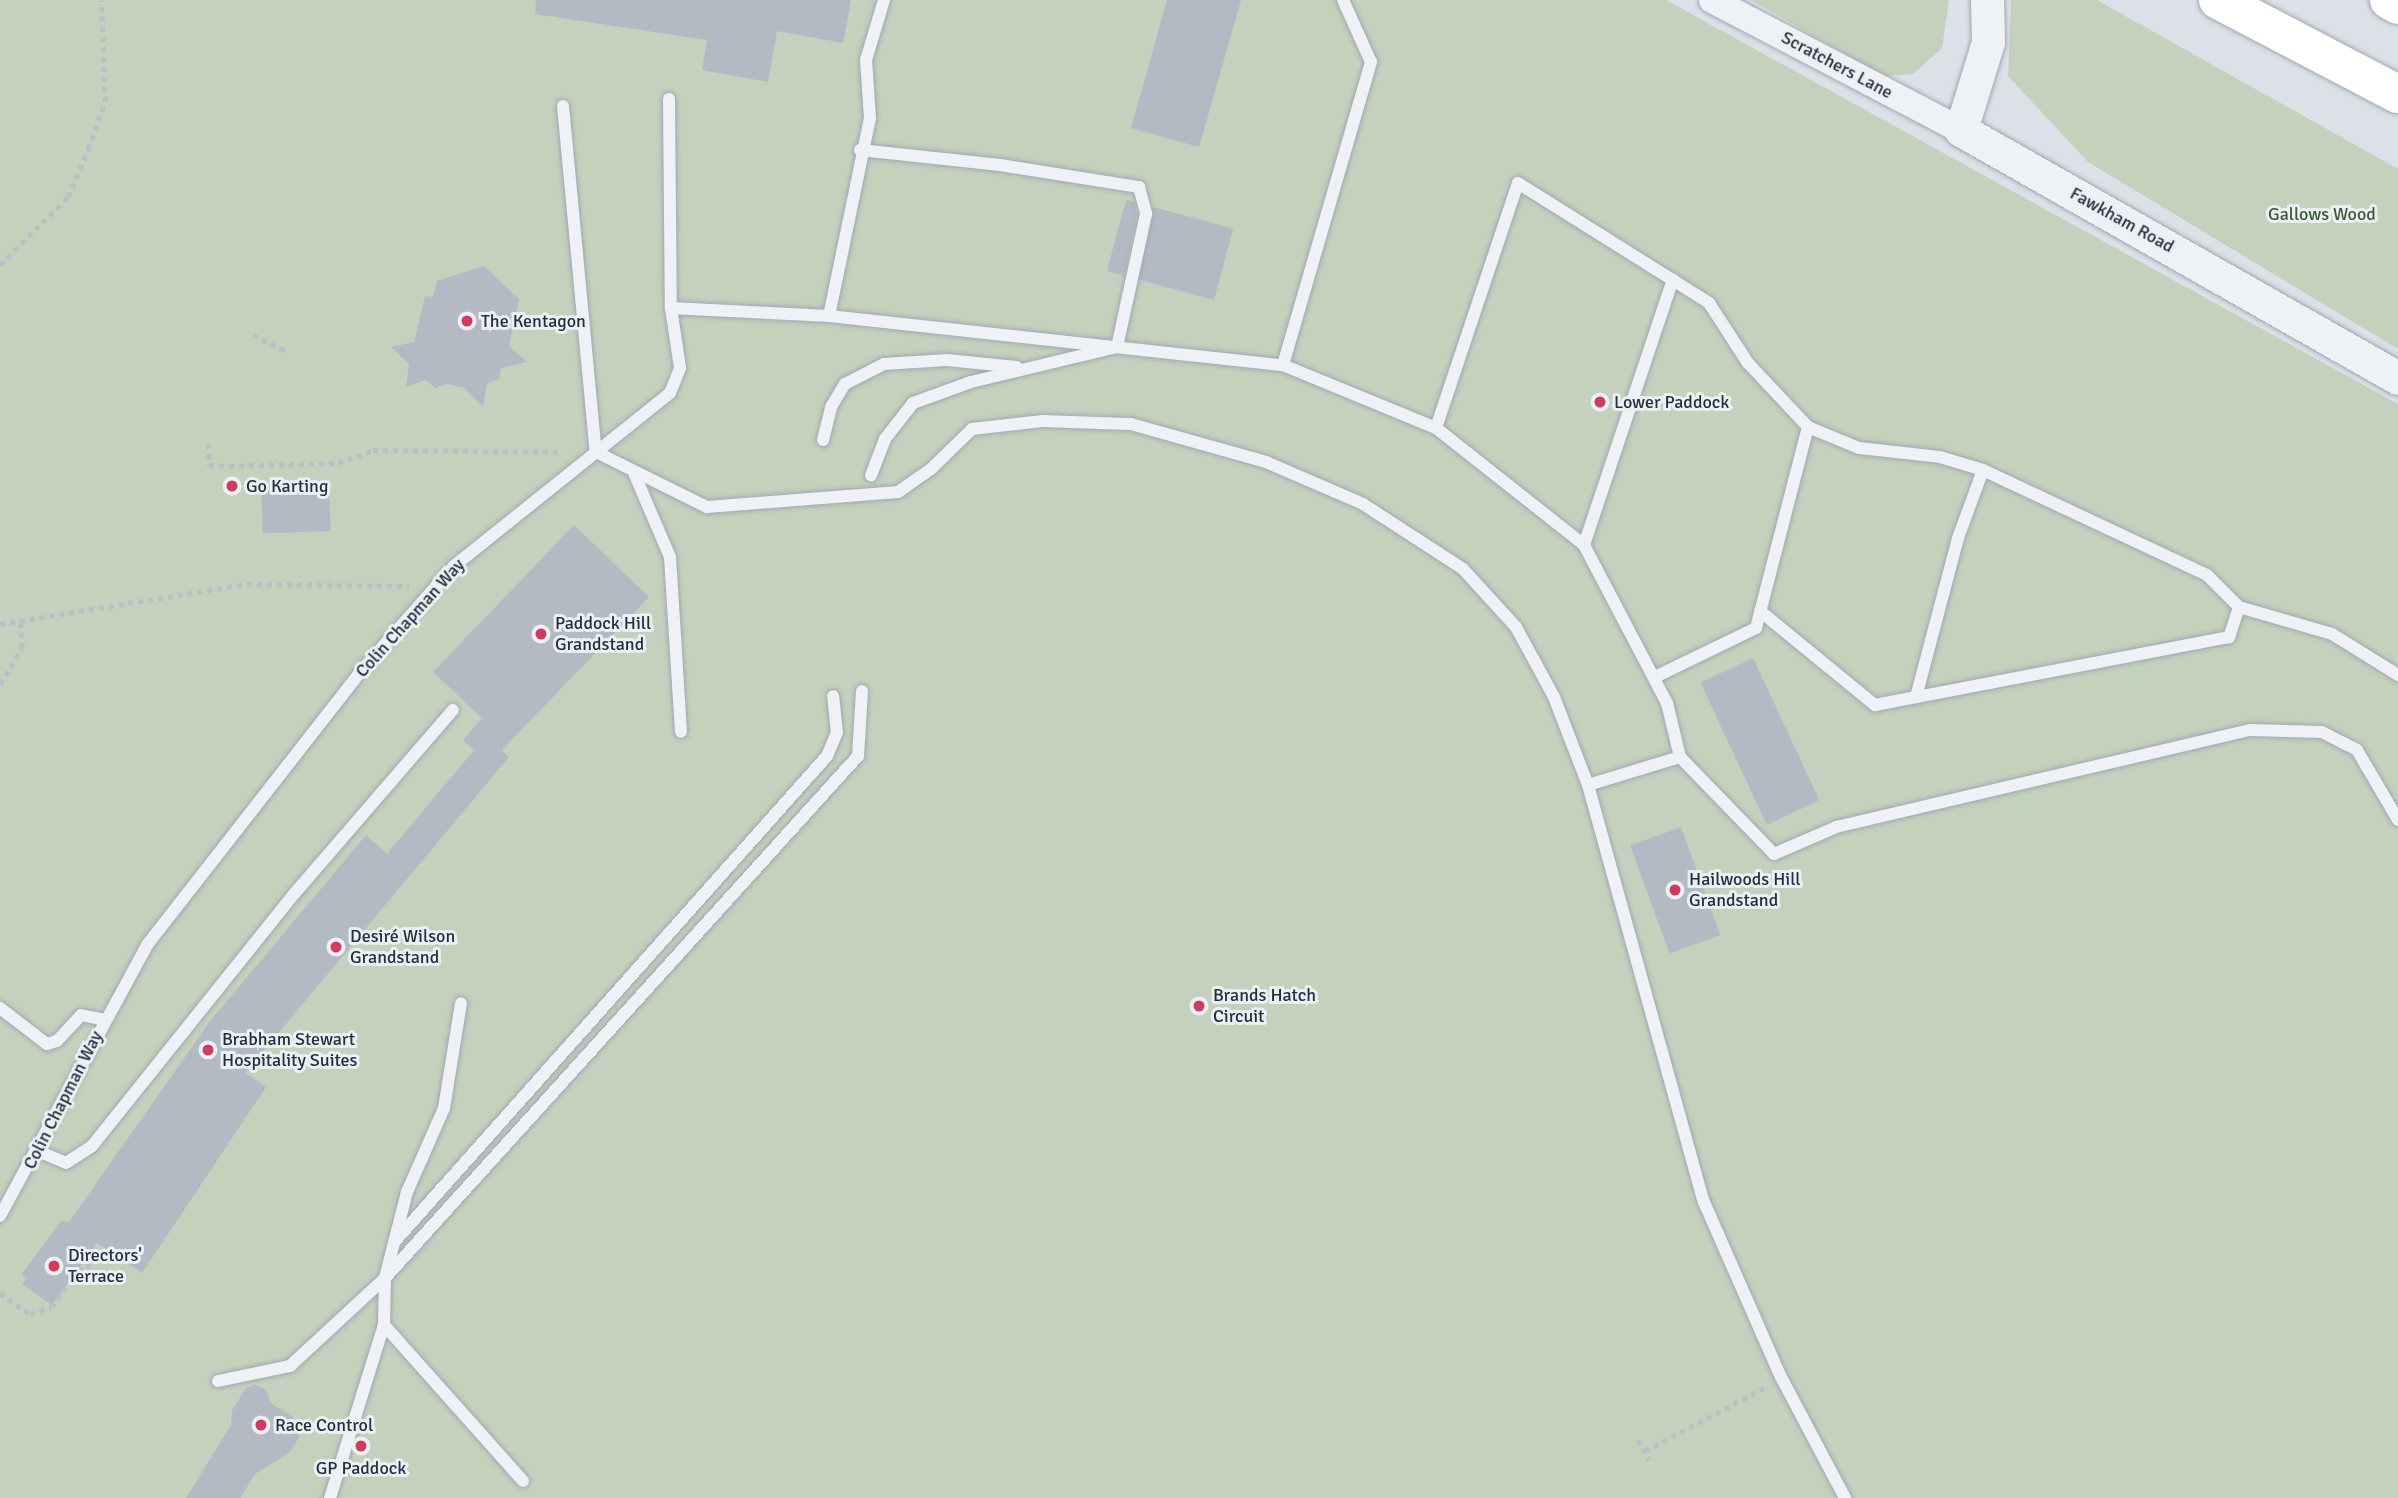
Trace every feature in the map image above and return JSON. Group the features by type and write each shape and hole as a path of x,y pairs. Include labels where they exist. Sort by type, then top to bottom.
{"highway":[{"path":"2218,0 2398,94"},
{"path":"2389,0 2398,5"}],"street":[{"name":"Scratchers Lane","path":"1712,0 1961,130"},
{"path":"1961,130 1988,42 1987,0"},
{"name":"Fawkham Road","path":"1961,130 2398,377"}],"lane":[{"path":"829,316 860,150 870,118 866,60 884,0"},
{"path":"1283,365 1370,62 1343,0"},
{"name":"Colin Chapman Way","path":"0,1216 38,1151 104,1020 147,945 182,896 434,587 474,548 654,407 675,384 680,368 671,308 669,99"},
{"path":"563,106 596,452 634,473 707,507 862,496 898,492 931,469 972,429 1043,421 1131,424 1266,462 1363,504 1463,569 1516,627 1555,697 1588,785 1704,1202 1781,1377 1845,1498"},
{"path":"860,150 1000,165 1139,187 1146,214 1117,348"},
{"path":"1436,428 1518,183 1709,303 1748,363 1808,427 1859,448 1940,457 1983,470 2207,575 2239,607 2332,634 2398,675"},
{"path":"1584,545 1674,279"},
{"path":"671,308 829,316 1283,365 1436,428 1584,545 1667,703 1680,757 1774,854 1836,827 2250,730 2322,732 2357,750 2398,820"},
{"path":"871,475 885,439 913,403 1028,368 1117,348"},
{"path":"823,440 831,407 845,384 884,364 947,360 1028,368"},
{"path":"1655,677 1756,628 1808,427"},
{"path":"1916,697 1958,537 1983,470"},
{"path":"634,473 670,556 681,732"},
{"path":"1760,611 1875,705 2229,637 2239,607"},
{"path":"218,1381 290,1366 385,1278 858,756 862,691"},
{"path":"395,1241 827,756 837,733 833,696"},
{"path":"38,1151 66,1163 92,1146 261,934 453,710"},
{"path":"1588,785 1680,757"},
{"path":"330,1498 384,1325 385,1278 407,1192 444,1108 461,1003"},
{"name":"Colin Chapman Way","path":"0,1008 47,1044 57,1041 81,1015 104,1020"},
{"path":"384,1325 523,1480"}],"path":[{"path":"0,265 68,197 88,149 105,102 101,0"},
{"path":"253,335 288,352"},
{"path":"209,444 209,465 229,466 338,463 373,450 596,452"},
{"path":"0,624 20,617 247,584 434,587"},
{"path":"0,684 22,648 20,617"},
{"path":"0,1293 30,1314 51,1307 78,1271 93,1262"},
{"path":"1644,1451 1754,1394"},
{"path":"1638,1440 1649,1460"}],"green space":[{"name":"Brands Hatch Circuit","path":"0,0 1666,0 2398,404 2398,1498 0,1498"},
{"path":"1751,0 1949,0 1942,48 1913,74 1884,76"},
{"name":"Gallows Wood","path":"2011,0 2097,0 2398,169 2398,349 2088,162 2008,76"}],"building":[{"path":"536,0 851,0 843,43 777,31 768,82 702,70 707,40 535,14"},
{"path":"1167,0 1241,0 1199,147 1131,128"},
{"path":"1126,200 1134,202 1137,214 1124,276 1107,271"},
{"path":"1153,207 1233,228 1214,300 1134,278"},
{"name":"The Kentagon","path":"484,266 519,299 509,346 527,362 501,368 499,379 487,383 483,407 464,388 447,384 435,388 426,380 406,387 409,364 391,347 414,342 425,296 433,297 437,281"},
{"path":"329,483 331,531 263,533 261,485"},
{"path":"574,525 649,597 502,750 509,757 245,1073 266,1087 142,1273 97,1243 52,1305 22,1284 26,1279 21,1275 61,1221 69,1222 211,1020 366,835 387,854 474,750 463,740 482,718 433,672"},
{"path":"1753,658 1819,800 1767,825 1700,683"},
{"name":"Hailwoods Hill Grandstand","path":"1681,827 1720,935 1670,954 1630,845"},
{"path":"254,1385 265,1389 272,1404 293,1417 289,1424 300,1436 289,1453 255,1474 240,1498 186,1498 231,1425 232,1411 246,1388"}],"place":[{"name":"The Kentagon","path":"467,321"},
{"name":"Lower Paddock","path":"1600,402"},
{"name":"Go Karting","path":"232,486"},
{"name":"Paddock Hill Grandstand","path":"541,634"},
{"name":"Hailwoods Hill Grandstand","path":"1675,890"},
{"name":"Desiré Wilson Grandstand","path":"336,947"},
{"name":"Brands Hatch Circuit","path":"1199,1006"},
{"name":"Brabham Stewart Hospitality Suites","path":"208,1050"},
{"name":"Directors' Terrace","path":"54,1266"},
{"name":"Race Control","path":"261,1425"},
{"name":"GP Paddock","path":"361,1446"}]}
